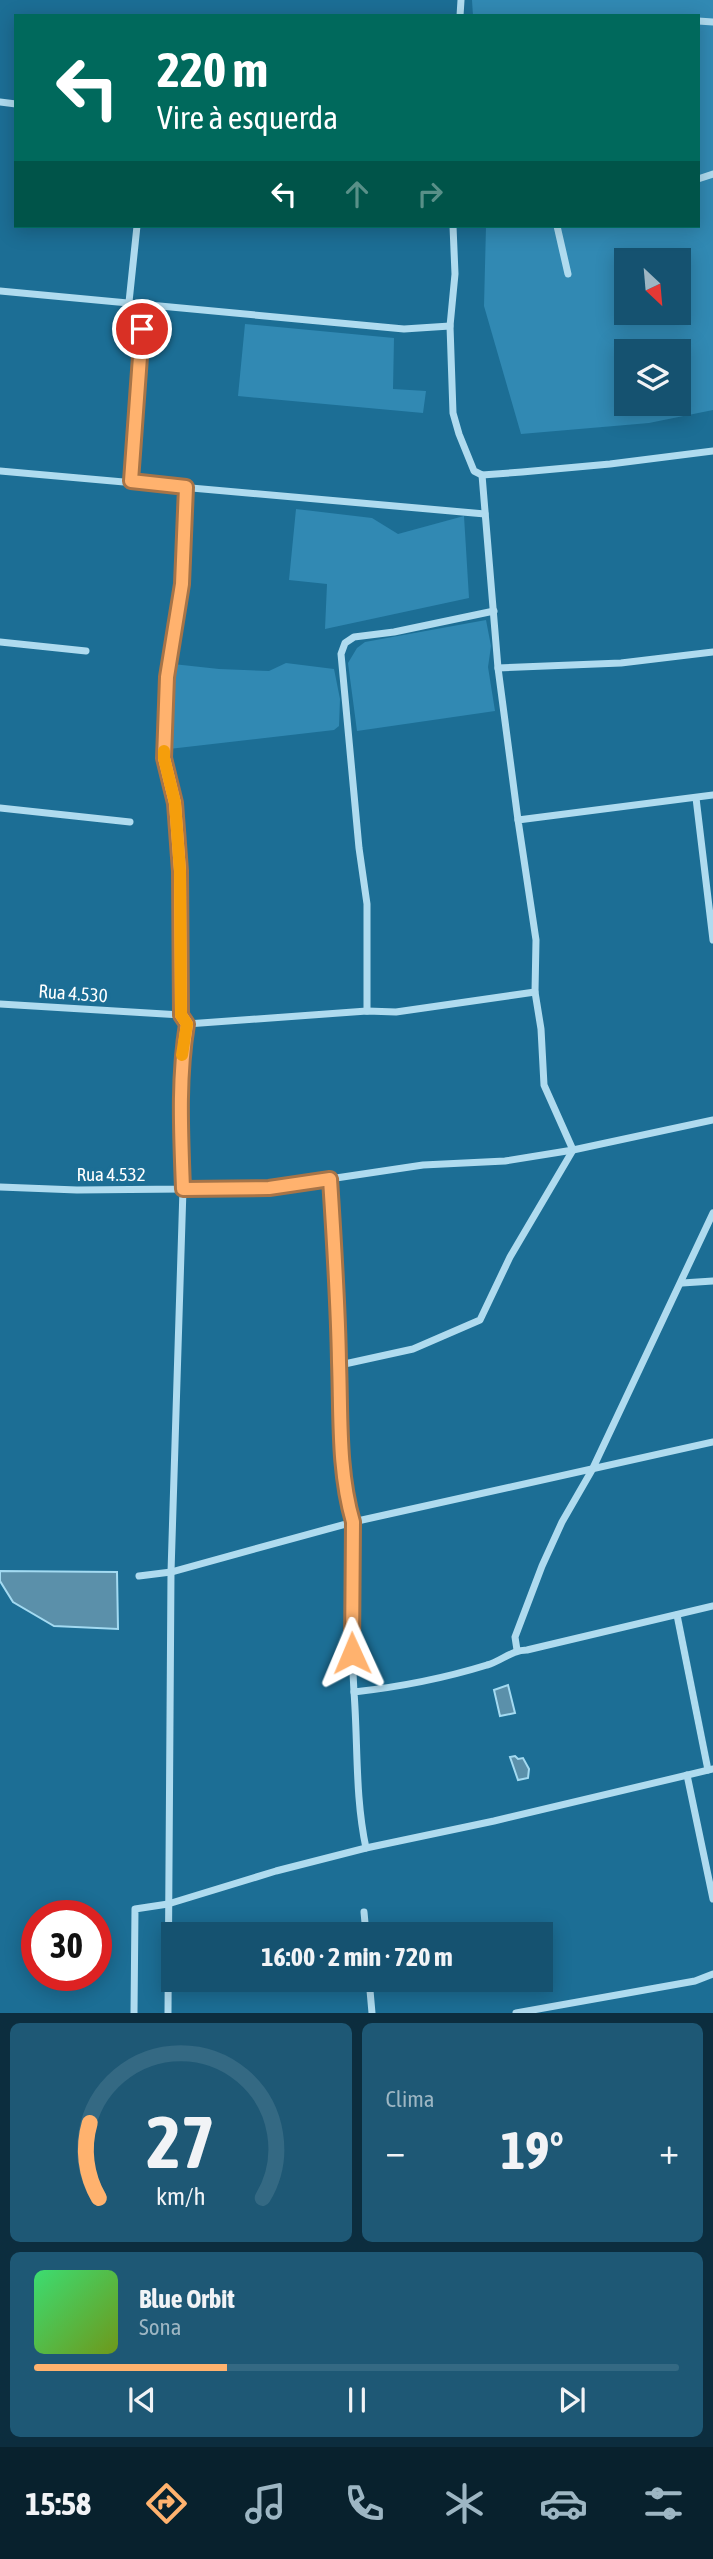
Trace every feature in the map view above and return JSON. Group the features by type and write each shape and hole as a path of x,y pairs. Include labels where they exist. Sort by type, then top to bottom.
{"street":[{"path":"129,302 137,228"},
{"path":"453,228 455,274 450,326 453,413 474,471 482,475 610,464 713,451"},
{"path":"557,228 568,274"},
{"path":"0,290 404,329 450,326"},
{"path":"131,481 143,303"},
{"path":"0,471 485,514"},
{"path":"340,1365 413,1349 480,1320 510,1258 573,1150 544,1085 541,1029 535,992 536,940 498,668 482,475"},
{"path":"168,2013 171,1572 183,1189 180,1093 181,1060 187,1024 181,1015 180,871 175,803 164,758 167,677 182,584 186,487"},
{"path":"367,1011 369,927 341,654 345,643 354,637 494,611"},
{"path":"0,642 86,651"},
{"path":"498,668 621,663 713,652"},
{"path":"518,820 713,796"},
{"path":"695,798 713,940"},
{"path":"0,808 130,822"},
{"path":"187,1024 367,1011 396,1012 535,992"},
{"name":"Rua 4.530","path":"0,1004 181,1015"},
{"name":"Rua 4.532","path":"0,1187 77,1190 269,1188 423,1165 505,1161 573,1150 713,1120"},
{"path":"330,1179 340,1365 341,1445 348,1504 353,1522 351,1634 358,1742 358,1791 366,1848"},
{"path":"517,1650 515,1637 542,1566 562,1522 592,1470 713,1213"},
{"path":"681,1283 713,1281"},
{"path":"139,1576 171,1572 353,1522 713,1442"},
{"path":"354,1692 397,1686 491,1665 517,1650 527,1650 713,1606"},
{"path":"134,2013 135,1909 168,1904 276,1871 366,1848 711,1770 677,1615"},
{"path":"687,1775 713,1899"},
{"path":"364,1912 365,1922"},
{"path":"516,2013 695,1981 713,1974"},
{"path":"370,1992 372,2013"}],"shaded area":[{"path":"472,0 713,0 713,410 691,414 691,339 614,339 614,416 683,416 649,423 521,434 484,306 486,228 700,228 700,14 473,14"},
{"path":"245,324 394,338 393,389 426,391 423,413 238,396"},
{"path":"296,509 372,518 398,534 464,516 469,598 325,629 327,584 289,580"},
{"path":"486,620 491,646 488,667 495,711 357,731 348,663 357,648 365,642"},
{"path":"286,663 334,669 340,699 339,726 334,730 169,749 173,664 269,671"},
{"path":"0,1571 117,1572 118,1629 54,1626 13,1602 0,1581"},
{"path":"508,1685 515,1713 500,1716 494,1690"},
{"path":"515,1756 518,1759 523,1758 529,1769 528,1778 518,1780 510,1757"}],"slow traffic":[{"path":"164,751 175,803 180,871 181,1015 187,1024 182,1055"}],"route":[{"path":"142,329 131,481 186,487 182,584 167,677 164,758 175,803 182,941 181,1015 187,1024 181,1060 183,1189 269,1188 330,1179 340,1365 341,1445 348,1504 353,1522 352,1653"}]}
